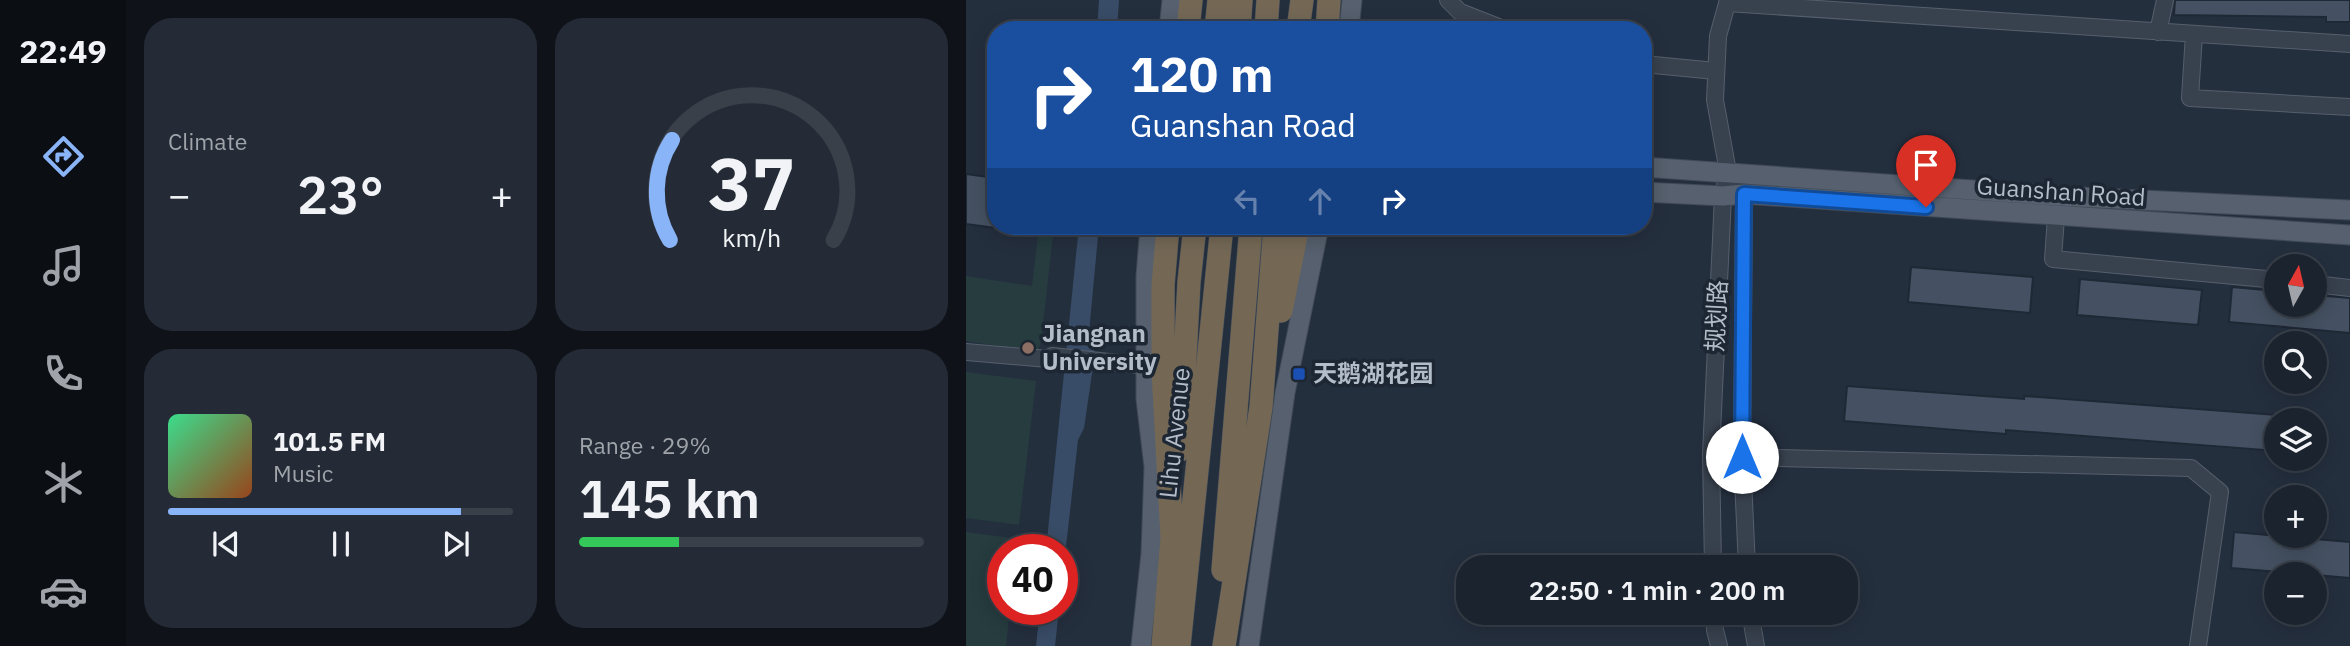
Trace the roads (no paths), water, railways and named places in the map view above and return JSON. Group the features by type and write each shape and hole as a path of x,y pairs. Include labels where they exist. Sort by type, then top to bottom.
{"highway":[{"path":"1189,21 1191,0"},
{"path":"1217,21 1219,0"},
{"path":"1240,21 1241,0"},
{"path":"1267,21 1268,0"},
{"path":"1299,21 1302,0"},
{"path":"1328,21 1329,0"},
{"path":"1167,235 1163,285 1163,372 1172,538"},
{"path":"1163,646 1179,466 1194,235"},
{"name":"Lihu Avenue","path":"1179,646 1221,235"},
{"path":"1217,646 1250,235"},
{"path":"1224,646 1261,407 1274,235"},
{"path":"1261,407 1312,235"}],"main road":[{"path":"1170,21 1172,0"},
{"path":"1350,21 1352,0"},
{"name":"Guanshan Road","path":"1652,168 2057,196 2350,210"},
{"name":"Guanshan Road","path":"1652,192 1723,196 1744,194 2350,235"},
{"path":"1141,646 1151,554 1154,467 1146,399 1146,276 1149,235"},
{"path":"1249,646 1285,393 1313,235"}],"street":[{"path":"1448,0 1460,12 1483,21"},
{"path":"2158,32 2165,0"},
{"path":"1744,194 1728,172 1715,100 1718,36 1727,1 2350,44"},
{"path":"2194,34 2190,98 2350,107"},
{"path":"1652,65 1716,71"},
{"name":"规划路","path":"1713,555 1710,454 1723,196 1728,172"},
{"name":"规划路","path":"1744,194 1742,457 1746,555"},
{"path":"2057,196 2053,259 2264,280"},
{"path":"2328,285 2350,288"},
{"path":"966,352 1048,359 1052,356 1147,366"},
{"path":"1742,457 2191,468 2220,492 2198,646"},
{"path":"1715,625 1719,646"},
{"path":"1752,625 1756,646"}],"water":[{"path":"1099,0 1119,0 1118,21 1098,21"},
{"path":"1078,235 1098,235 1089,332 1095,353 1084,428 1078,440 1067,534 1048,534"},
{"path":"1038,625 1057,625 1055,646 1036,646"}],"place":[{"name":"Jiangnan University","path":"1028,348"},
{"name":"天鹅湖花园","path":"1299,374"}]}
